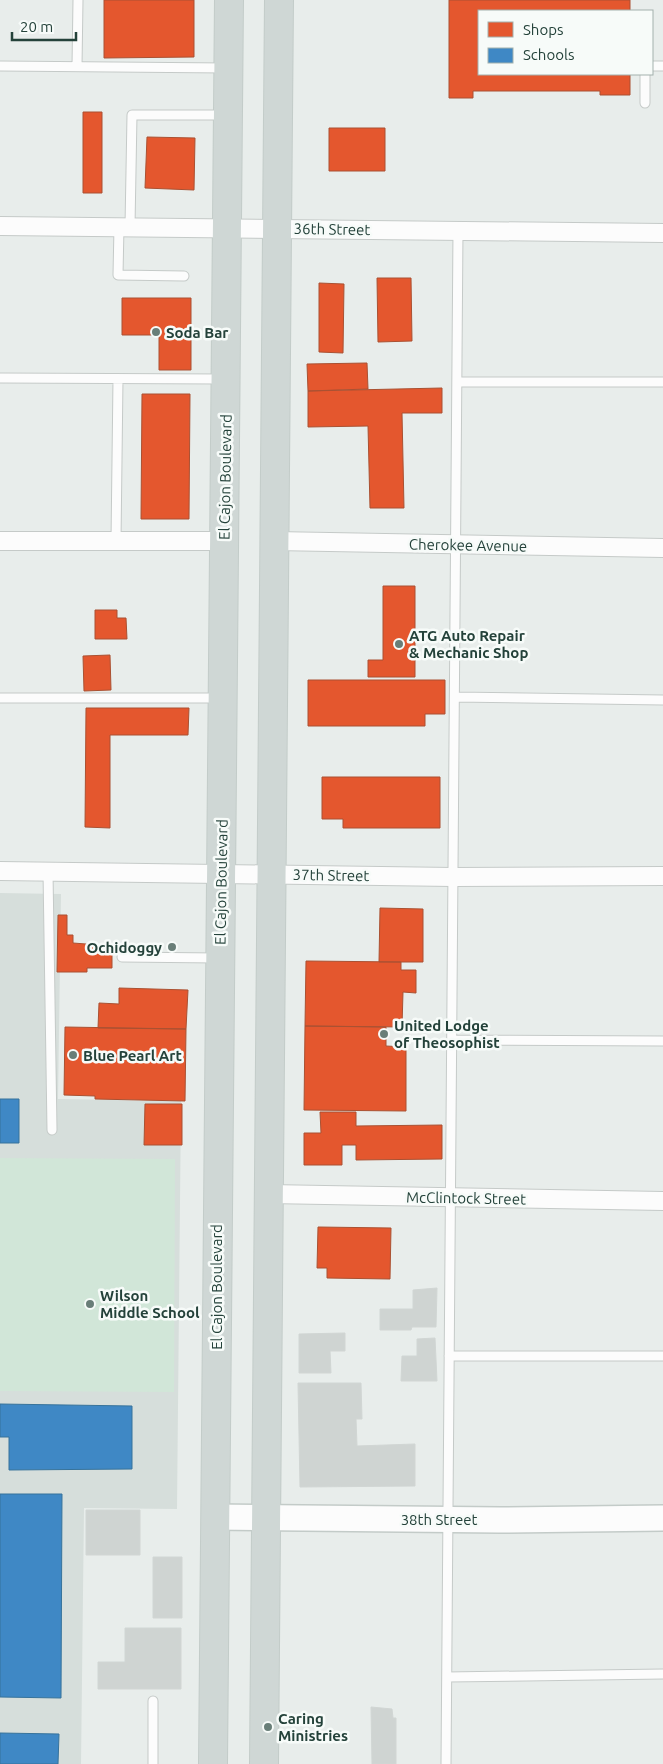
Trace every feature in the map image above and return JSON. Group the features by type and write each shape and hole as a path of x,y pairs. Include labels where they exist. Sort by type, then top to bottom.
{"main road":[{"name":"El Cajon Boulevard","path":"212,1764 227,379 229,0"},
{"path":"264,1764 278,0"}],"street":[{"name":"36th Street","path":"0,226 663,233"},
{"path":"0,541 224,542"},
{"name":"Cherokee Avenue","path":"274,542 663,548"},
{"name":"37th Street","path":"0,871 453,877 663,876"},
{"name":"McClintock Street","path":"268,1194 663,1201"},
{"name":"38th Street","path":"214,1517 663,1518"}],"lane":[{"path":"77,66 78,0"},
{"path":"0,66 229,68"},
{"path":"645,75 645,103"},
{"path":"184,276 118,275 124,227 132,115 229,115"},
{"path":"446,1764 458,231"},
{"path":"0,378 227,379"},
{"path":"116,541 118,379"},
{"path":"457,382 663,382"},
{"path":"455,697 663,700"},
{"path":"0,698 223,698"},
{"path":"48,872 52,1130"},
{"path":"122,957 220,958"},
{"path":"452,1040 663,1041"},
{"path":"450,1356 663,1356"},
{"path":"447,1677 663,1674"},
{"path":"153,1701 153,1764"}],"shaded area":[{"name":"Wilson Middle School","path":"0,893 61,894 58,1099 181,1101 177,1509 84,1508 81,1764 0,1764"}],"green space":[{"path":"0,1158 175,1159 174,1392 0,1391"}],"building: Shops":[{"path":"104,0 194,0 194,57 104,58"},
{"path":"449,0 630,0 630,10 478,10 478,75 630,75 630,95 600,95 600,91 473,91 473,98 449,98"},
{"path":"83,112 102,112 102,193 83,193"},
{"path":"329,128 385,128 385,171 329,171"},
{"path":"147,137 195,138 194,190 145,188"},
{"path":"377,278 411,278 412,341 378,342"},
{"path":"319,283 344,284 343,353 319,352"},
{"name":"Soda Bar","path":"122,298 191,298 191,370 159,370 159,335 122,335"},
{"path":"367,363 368,389 308,391 307,364"},
{"path":"442,388 442,413 402,413 404,508 370,508 368,426 308,427 308,391"},
{"path":"142,394 190,394 189,519 141,519"},
{"name":"ATG Auto Repair & Mechanic Shop","path":"383,586 415,586 415,677 368,677 368,660 383,660"},
{"path":"95,610 117,610 117,618 126,618 127,639 95,639"},
{"path":"110,655 111,690 84,691 83,656"},
{"path":"308,680 445,680 445,714 425,714 425,726 308,726"},
{"path":"86,708 189,708 188,735 110,735 110,828 85,827"},
{"path":"322,777 440,777 440,828 343,828 343,819 322,819"},
{"path":"380,908 423,909 423,962 379,962"},
{"path":"58,915 67,915 67,935 73,935 73,943 112,946 112,968 87,968 87,972 57,972"},
{"path":"306,961 401,962 401,970 416,970 416,993 403,992 402,1027 305,1026"},
{"path":"119,988 188,990 186,1029 98,1028 99,1003 119,1004"},
{"path":"305,1026 386,1027 386,1046 406,1047 406,1111 304,1110"},
{"path":"65,1027 186,1029 185,1101 95,1099 95,1096 64,1095"},
{"path":"145,1104 182,1104 182,1145 144,1145"},
{"path":"320,1112 356,1112 356,1126 442,1125 442,1159 356,1160 356,1145 342,1145 342,1165 304,1165 304,1133 321,1133"},
{"path":"318,1227 391,1228 390,1279 327,1278 327,1268 317,1268"}],"building: Schools":[{"path":"0,1099 19,1099 19,1143 0,1143"},
{"path":"0,1404 132,1406 132,1469 9,1470 9,1437 0,1437"},
{"path":"0,1494 62,1494 61,1698 0,1697"},
{"path":"0,1733 59,1734 58,1764 0,1764"}],"building: Other":[{"path":"437,1288 436,1327 412,1327 411,1330 380,1330 380,1309 413,1309 413,1290"},
{"path":"345,1333 345,1351 330,1351 331,1373 299,1373 299,1334"},
{"path":"435,1338 437,1381 401,1381 402,1356 417,1356 417,1339"},
{"path":"298,1383 361,1383 362,1419 356,1419 357,1446 415,1444 415,1486 300,1487"},
{"path":"86,1510 140,1510 140,1555 86,1555"},
{"path":"153,1557 182,1557 182,1618 153,1618"},
{"path":"125,1628 181,1628 181,1689 98,1689 98,1662 125,1662"},
{"path":"371,1707 392,1709 393,1718 396,1718 396,1764 372,1764"}],"place":[{"name":"Soda Bar","path":"156,332"},
{"name":"ATG Auto Repair & Mechanic Shop","path":"399,644"},
{"name":"Ochidoggy","path":"172,947"},
{"name":"United Lodge of Theosophist","path":"384,1034"},
{"name":"Blue Pearl Art","path":"73,1055"},
{"name":"Wilson Middle School","path":"90,1304"},
{"name":"Caring Ministries","path":"268,1727"}]}
